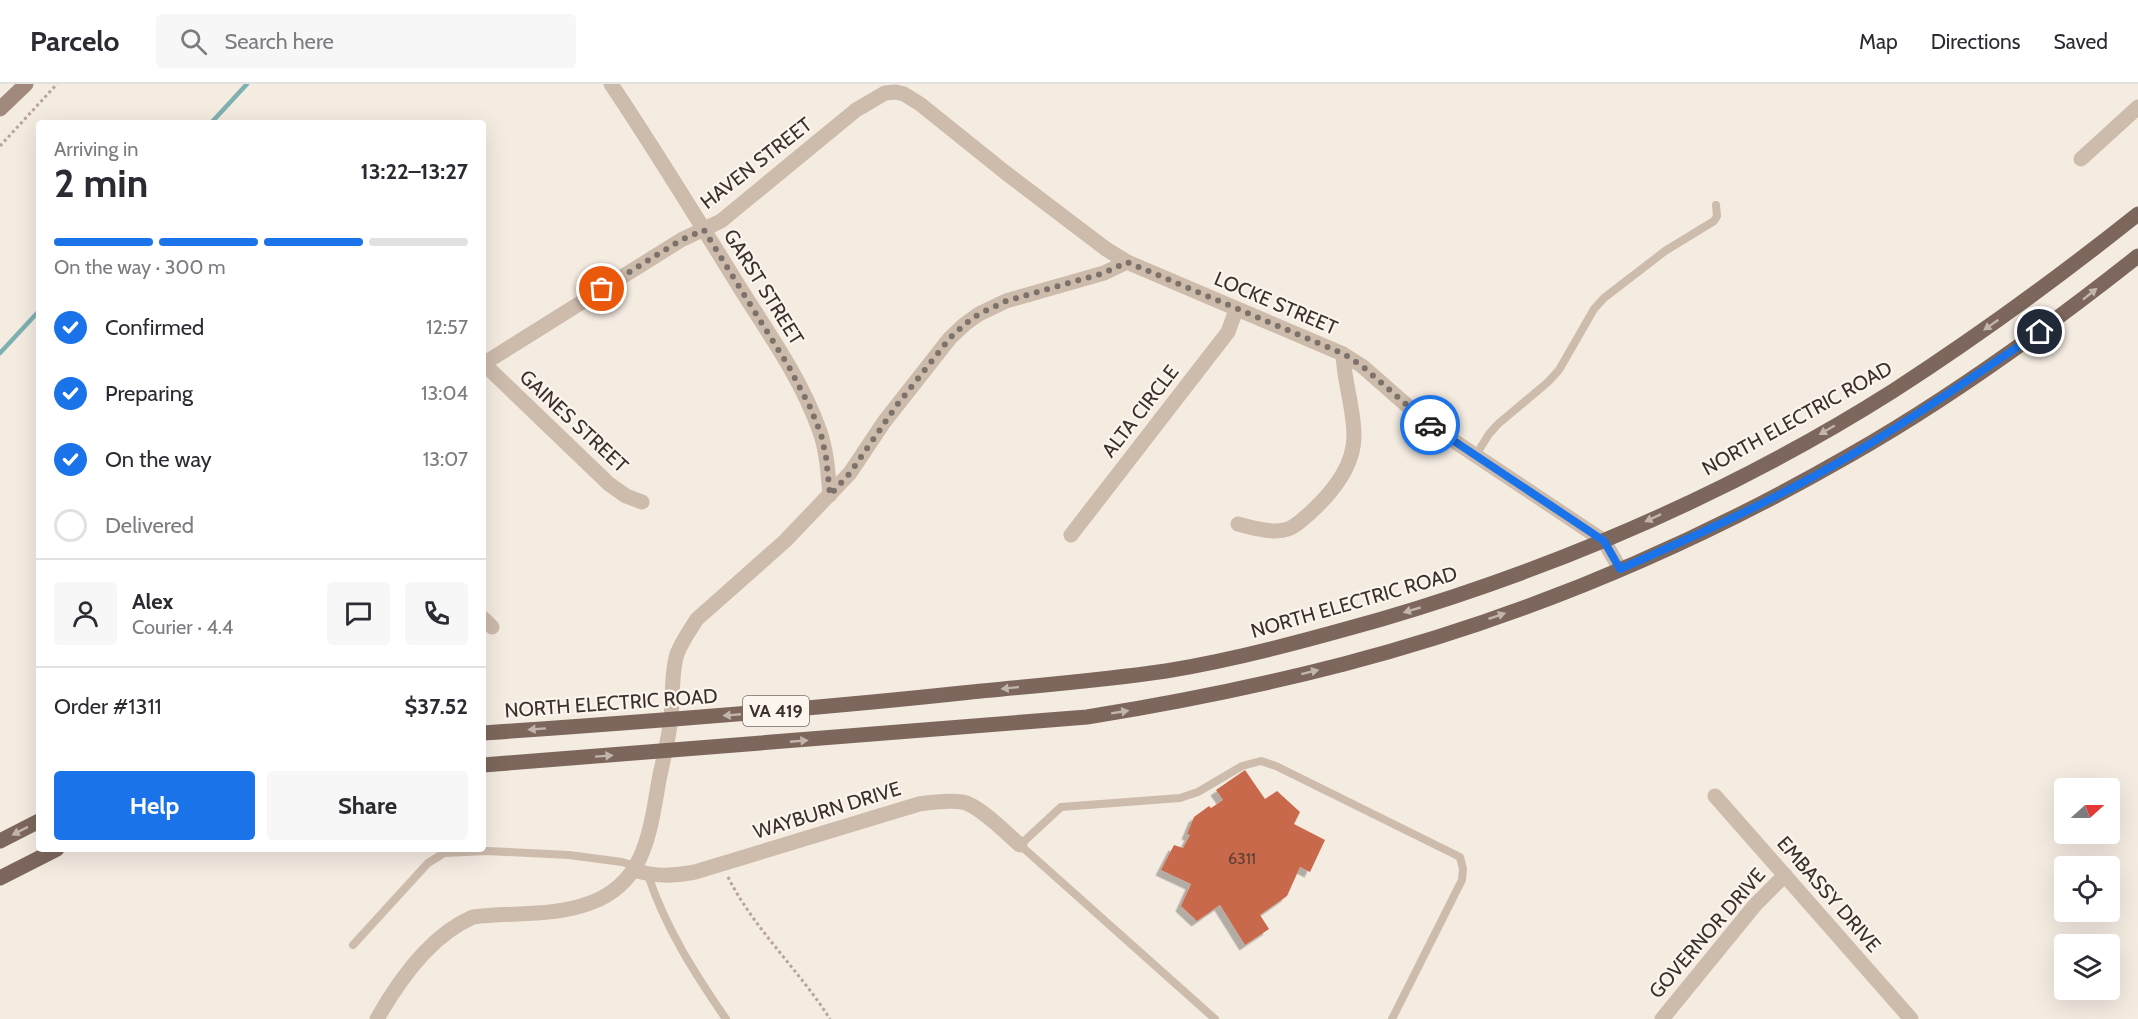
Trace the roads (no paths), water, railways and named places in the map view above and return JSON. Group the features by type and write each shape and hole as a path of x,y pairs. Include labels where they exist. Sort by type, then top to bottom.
{"main road":[{"name":"NORTH ELECTRIC ROAD","path":"486,733 857,704 1167,671 1272,648 1427,605 1604,541 1746,474 1827,430 1889,393 2038,293 2138,214"},
{"name":"VA 419","path":"486,765 1062,720 1180,702 1346,664 1424,641 1529,605 1620,569 1776,496 1919,414 2040,332 2138,256"},
{"path":"0,841 36,823"},
{"path":"0,878 51,852"}],"street":[{"path":"0,109 26,84"},
{"name":"GARST STREET","path":"611,84 651,143 789,367 821,434 830,495"},
{"name":"HAVEN STREET","path":"486,361 681,240 721,221 869,101 885,93 896,92 904,94 931,113"},
{"path":"2081,159 2138,107"},
{"name":"LOCKE STREET","path":"931,113 1106,249 1127,262 1344,354 1362,366 1427,423 1604,541 1620,569"},
{"path":"377,1019 417,960 441,936 459,923 473,917 551,912 592,903 640,870 649,838 666,752 677,654 697,618 785,541 830,495 850,473 884,422 950,338 965,324 979,314 1006,301 1104,273 1127,262"},
{"name":"ALTA CIRCLE","path":"1071,535 1228,332 1236,310"},
{"path":"1238,524 1280,531 1290,529 1320,504 1339,481 1347,468 1354,438 1353,412 1344,369 1344,354"},
{"name":"GAINES STREET","path":"486,366 609,484 626,496 642,502"},
{"name":"EMBASSY DRIVE","path":"1714,796 1911,1019"},
{"name":"WAYBURN DRIVE","path":"640,870 678,875 722,864 919,804 940,801 965,802 989,817 1020,845"},
{"name":"GOVERNOR DRIVE","path":"1662,1019 1755,905 1785,876"}],"lane":[{"path":"1476,455 1498,424 1559,370 1594,309 1604,298 1665,251 1714,220 1717,216 1716,205"},
{"path":"1215,1019 1020,845 1061,807 1180,798 1198,792 1242,766 1261,761 1276,766 1460,857 1463,869 1462,880 1392,1019"},
{"path":"486,851 559,854 622,862 640,870 687,960 726,1019"},
{"path":"353,945 428,863 444,853 466,852"}],"waterway":[{"path":"214,120 247,84"},
{"path":"0,353 36,314"}]}
